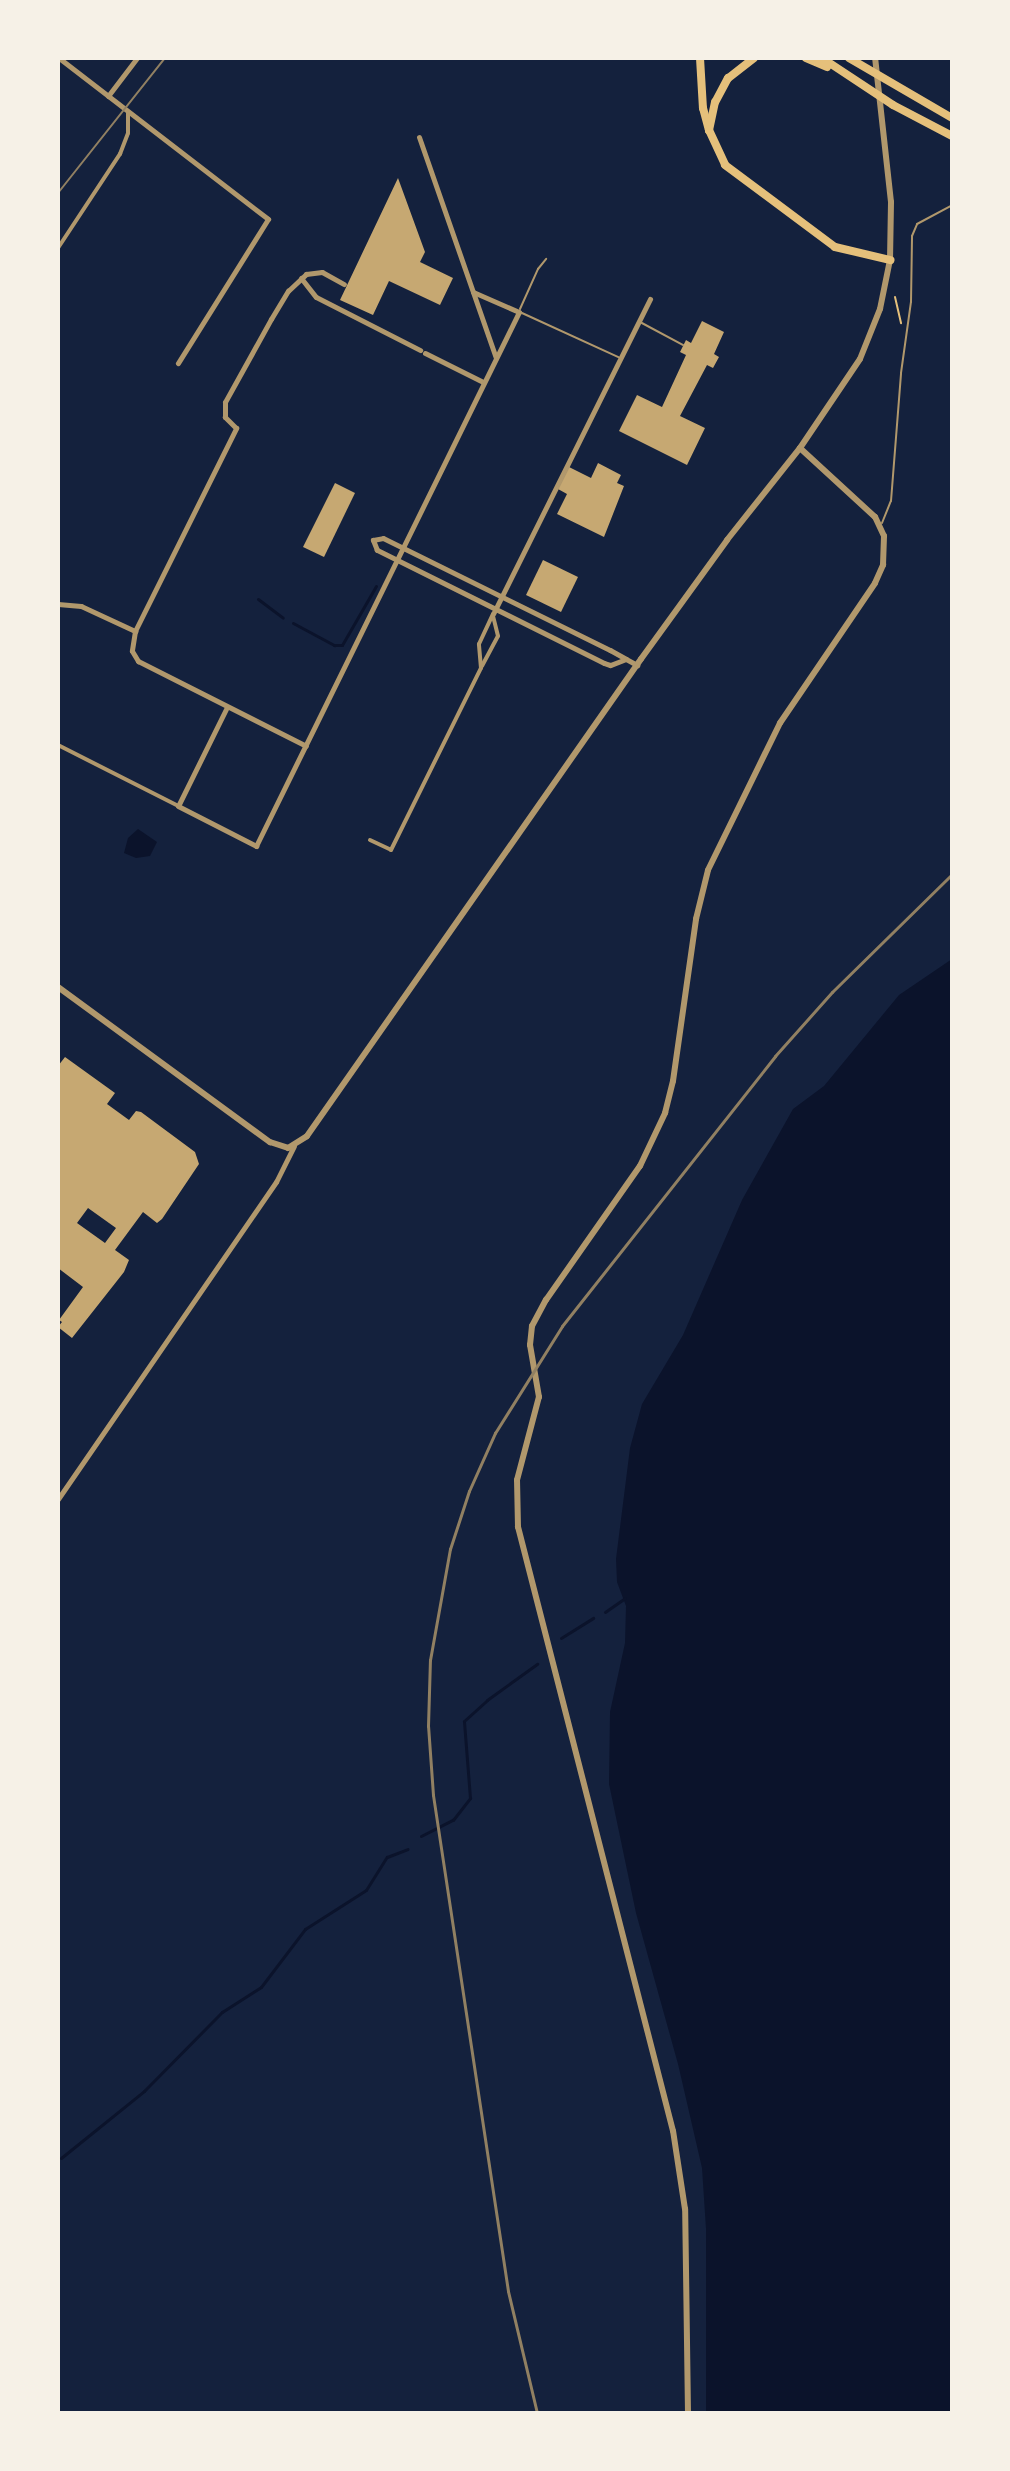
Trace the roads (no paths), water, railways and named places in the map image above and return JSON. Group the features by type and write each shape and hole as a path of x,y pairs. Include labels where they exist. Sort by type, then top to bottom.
{"main road":[{"path":"700,58 703,108 725,165 818,237 851,253 890,260"},
{"path":"709,130 715,102 728,78 754,58"},
{"path":"806,58 845,75 952,136"},
{"path":"822,58 845,75"},
{"path":"849,58 952,118"}],"street":[{"path":"59,58 268,219 178,363"},
{"path":"108,96 137,58"},
{"path":"58,1499 276,1182 294,1146 307,1136 737,526 800,448 837,396 866,346 880,309 890,260 891,202 875,58"},
{"path":"58,248 120,154 128,133 128,112"},
{"path":"419,137 496,358"},
{"path":"306,746 138,661 132,651 135,631 236,428 227,421 224,411 230,391 288,291 301,278 312,272 322,272 344,284"},
{"path":"301,278 316,297 483,382"},
{"path":"58,745 256,846 519,312 473,292"},
{"path":"481,668 479,644 650,299"},
{"path":"688,2413 685,2209 673,2131 518,1527 517,1480 539,1397 531,1336 546,1300 654,1142 673,1081 696,919 708,870 780,723 880,574 885,545 880,526 863,503 800,448"},
{"path":"626,659 610,665 604,663 494,612 375,548 373,540 381,537 626,659 637,665"},
{"path":"58,604 81,606 135,631"},
{"path":"370,840 391,850 498,636 494,612"},
{"path":"178,806 227,707"},
{"path":"58,987 270,1142 282,1147 294,1146"}],"lane":[{"path":"880,526 891,501 904,341 911,302 914,228 925,217 952,205"},
{"path":"546,259 519,312 619,357"},
{"path":"638,322 683,345"}],"water":[{"path":"138,829 157,842 150,856 136,858 124,853 128,838"},
{"path":"952,959 952,2413 706,2413 706,2229 702,2168 678,2064 636,1913 609,1784 610,1712 625,1643 626,1606 617,1582 616,1559 630,1448 642,1404 683,1335 742,1200 793,1109 824,1086 899,995"}],"waterway":[{"path":"293,623 334,645 342,645 376,586"},
{"path":"258,599 283,618"},
{"path":"605,1612 625,1598"},
{"path":"561,1638 593,1618"},
{"path":"421,1836 453,1820 470,1798 464,1721 537,1664"},
{"path":"61,2158 144,2091 222,2012 261,1987 305,1929 366,1890 387,1857 408,1849"}],"tram line":[{"path":"58,193 165,58"}],"railway":[{"path":"537,2413 508,2291 433,1795 428,1726 430,1660 450,1549 469,1491 495,1433 562,1326 775,1056 832,992 952,874"}]}
